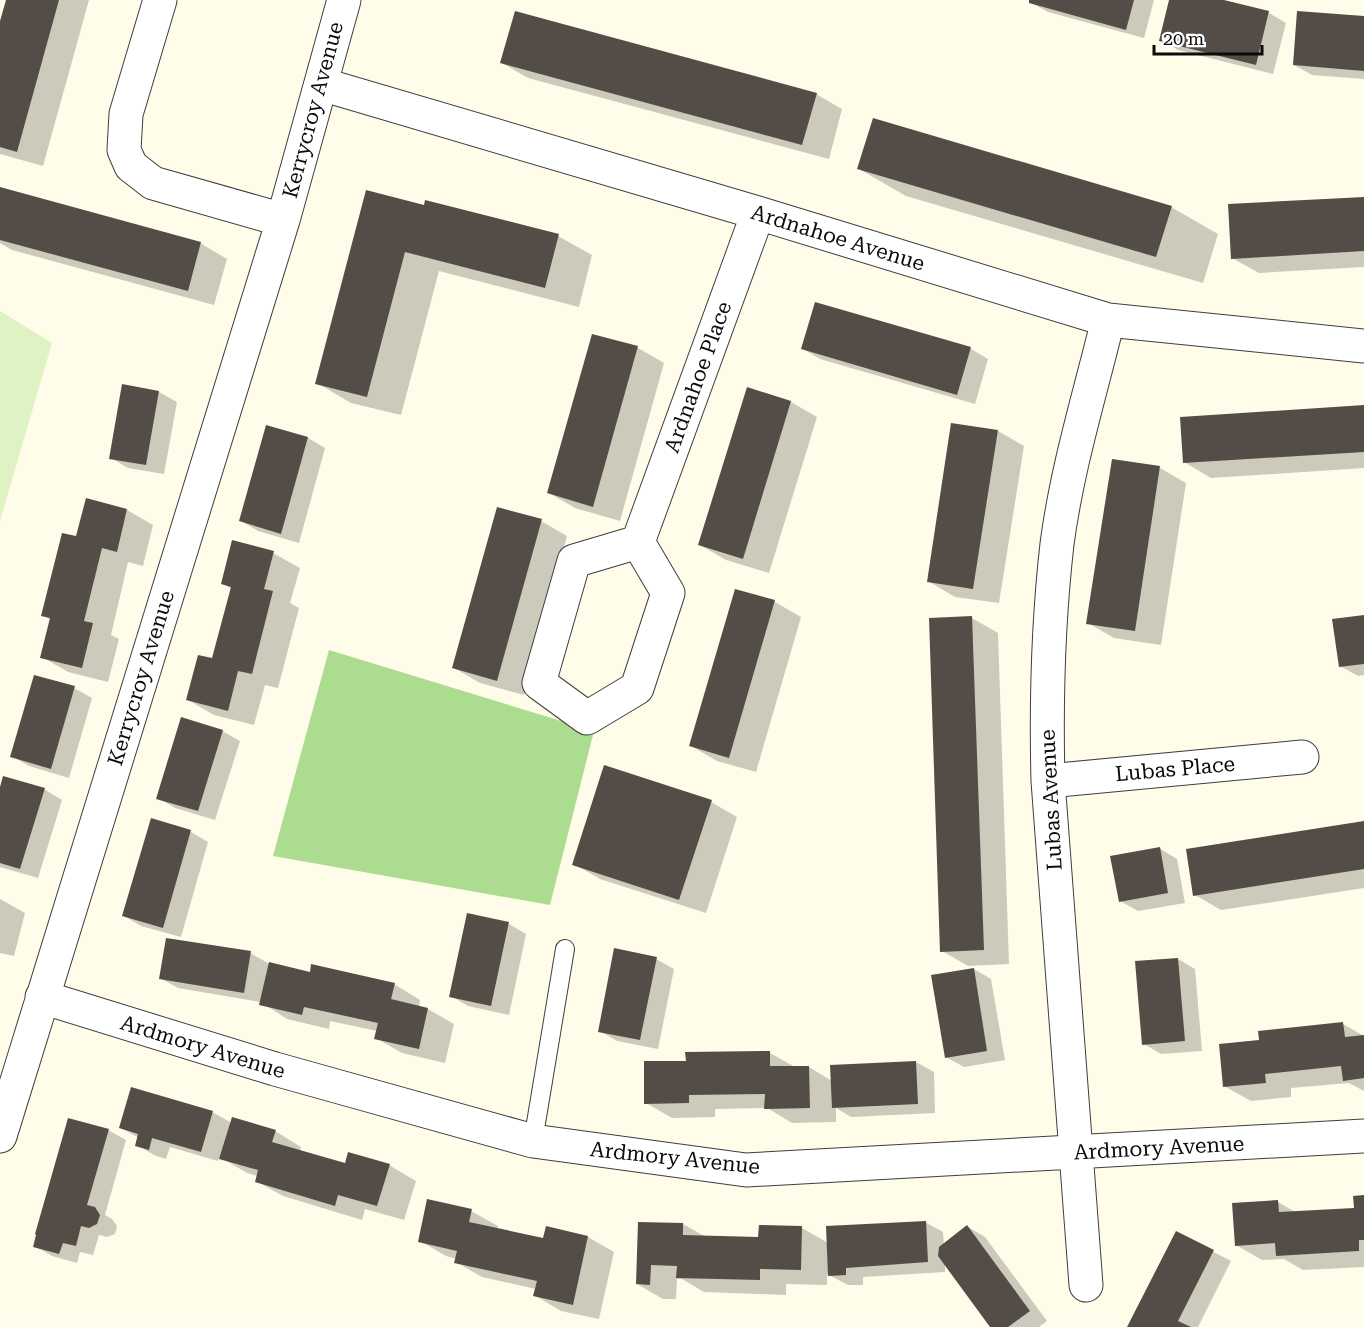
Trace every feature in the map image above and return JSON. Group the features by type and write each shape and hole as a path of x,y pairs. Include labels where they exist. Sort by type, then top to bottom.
{"street":[{"name":"Kerrycroy Avenue","path":"160,0 126,114 124,150 131,166 153,183 283,220"},
{"name":"Kerrycroy Avenue","path":"0,1136 283,220 344,0"},
{"name":"Ardnahoe Avenue","path":"321,84 758,213 1108,320 1364,346"},
{"name":"Ardnahoe Place","path":"638,542 758,213"},
{"name":"Lubas Avenue","path":"1086,1285 1048,781 1048,641 1058,542 1069,475 1108,320"},
{"path":"638,542 668,593 637,688 587,718 539,683 574,561 638,542"},
{"name":"Lubas Place","path":"1048,781 1302,757"},
{"name":"Ardmory Avenue","path":"42,998 286,1072 533,1141 746,1170 1364,1136"}],"lane":[{"path":"533,1141 565,949"}],"green space":[{"path":"0,311 52,343 0,521"},
{"path":"329,650 594,731 550,905 273,856"}],"building":[{"path":"6,0 59,0 17,152 0,147 0,21"},
{"path":"1029,0 1134,0 1126,30 1029,3"},
{"path":"1169,0 1224,0 1269,11 1256,65 1159,41"},
{"path":"515,11 817,93 802,145 500,63"},
{"path":"1297,11 1364,16 1364,71 1293,65"},
{"path":"873,118 1172,206 1156,257 857,169"},
{"path":"0,187 201,242 188,291 0,240"},
{"path":"366,190 424,205 425,200 559,234 545,288 405,252 367,397 315,384"},
{"path":"1364,197 1364,251 1231,259 1228,204"},
{"path":"815,302 971,347 957,395 801,349"},
{"path":"592,334 638,346 593,507 547,493"},
{"path":"122,384 159,391 146,465 109,459"},
{"path":"747,387 791,401 743,559 698,545"},
{"path":"1364,405 1364,452 1183,463 1180,417"},
{"path":"951,423 998,430 973,589 927,582"},
{"path":"266,425 308,437 281,534 239,521"},
{"path":"1112,459 1160,466 1135,631 1086,624"},
{"path":"86,498 127,509 117,552 102,548 84,621 93,623 82,668 40,658 50,618 41,616 62,533 76,536"},
{"path":"497,507 542,519 497,681 452,668"},
{"path":"232,540 274,551 264,589 273,591 252,674 238,671 228,711 186,700 198,655 212,658 231,587 221,584"},
{"path":"735,589 775,600 729,758 689,746"},
{"path":"1364,615 1364,664 1339,667 1332,619"},
{"path":"972,616 984,950 940,952 929,618"},
{"path":"34,675 75,686 51,769 10,757"},
{"path":"181,717 223,730 198,811 156,799"},
{"path":"604,765 712,800 679,900 572,865"},
{"path":"3,776 45,788 20,869 0,863 0,787"},
{"path":"151,818 191,830 163,928 122,916"},
{"path":"1364,821 1364,869 1193,896 1186,849"},
{"path":"1160,847 1168,893 1119,902 1110,856"},
{"path":"467,913 509,922 491,1006 449,997"},
{"path":"166,938 251,951 244,993 159,979"},
{"path":"614,948 657,957 640,1040 598,1032"},
{"path":"1178,958 1185,1041 1142,1045 1135,961"},
{"path":"269,962 310,972 311,964 395,983 391,999 428,1008 419,1049 374,1039 378,1023 304,1007 302,1015 259,1005"},
{"path":"974,968 987,1051 945,1058 931,975"},
{"path":"1343,1022 1345,1037 1364,1035 1364,1078 1343,1081 1341,1066 1265,1074 1266,1083 1223,1087 1219,1044 1259,1040 1258,1031"},
{"path":"770,1051 770,1066 809,1066 810,1108 764,1109 765,1094 689,1095 689,1103 644,1104 644,1061 686,1061 685,1052"},
{"path":"916,1061 918,1104 832,1108 830,1065"},
{"path":"131,1087 213,1111 201,1152 152,1138 149,1150 135,1146 138,1134 119,1128"},
{"path":"232,1117 276,1130 272,1142 345,1163 348,1152 390,1164 377,1206 338,1195 335,1206 255,1182 258,1170 219,1159"},
{"path":"68,1118 109,1129 87,1205 95,1207 100,1215 97,1224 89,1228 81,1226 76,1246 63,1243 59,1254 33,1247"},
{"path":"1364,1195 1364,1240 1359,1240 1359,1251 1276,1256 1275,1243 1235,1246 1232,1203 1278,1200 1279,1212 1354,1208 1353,1196"},
{"path":"427,1199 472,1209 469,1222 543,1238 546,1226 588,1236 573,1305 533,1296 537,1281 454,1263 457,1251 418,1242"},
{"path":"926,1221 928,1262 846,1268 846,1275 828,1276 826,1226"},
{"path":"638,1222 683,1223 683,1235 758,1237 759,1225 802,1226 801,1270 760,1269 760,1280 676,1278 677,1266 651,1265 650,1285 636,1284"},
{"path":"967,1225 1030,1311 1008,1327 990,1327 938,1256 939,1247"},
{"path":"1176,1231 1214,1250 1178,1321 1191,1327 1127,1327"}]}
